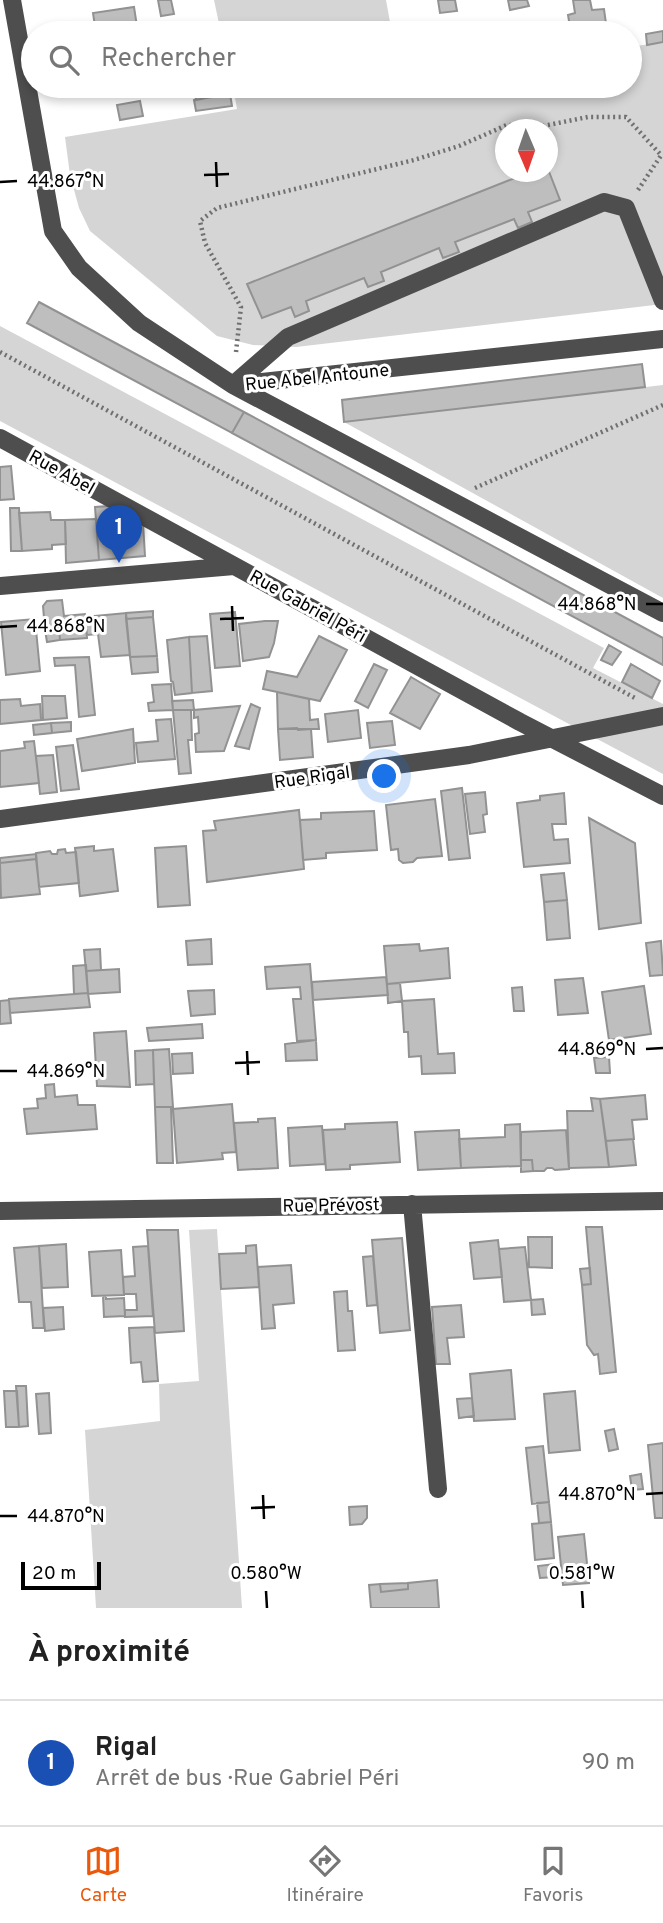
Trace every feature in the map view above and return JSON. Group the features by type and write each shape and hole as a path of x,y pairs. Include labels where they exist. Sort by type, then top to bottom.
{"street":[{"name":"Rue Abel Antoune","path":"12,0 21,51"},
{"name":"Rue Abel Antoune","path":"29,98 53,231 79,268 139,323 233,386 663,339"},
{"path":"663,300 626,208 604,202 288,337 233,386 663,613"},
{"name":"Rue Abel","path":"0,438 234,566"},
{"path":"199,569 204,562 202,548"},
{"name":"Rue Gabriel Péri","path":"0,586 234,566 540,736"},
{"name":"Rue Rigal","path":"0,819 470,755 540,736 663,716"},
{"path":"580,751 576,741 583,731"},
{"path":"540,736 580,751 663,796"},
{"name":"Rue Prévost","path":"0,1211 663,1201"},
{"path":"412,1204 438,1489"}],"path":[{"path":"233,386 241,306 205,243 200,221 217,208 414,160 459,146 507,125 543,126 588,117 626,117 662,155 626,208"},
{"path":"0,352 642,702"},
{"path":"449,500 663,405"}],"shaded area":[{"path":"214,0 386,0 390,21 218,21"},
{"path":"663,42 663,304 296,347 253,345 217,336 90,231 79,208 70,175 65,137 237,109 235,98 642,98 642,45"},
{"path":"0,326 604,648 593,668 663,704 663,774 0,421"},
{"path":"663,385 663,598 344,422"},
{"path":"217,1229 242,1608 96,1608 85,1430 160,1421 159,1384 199,1381 189,1230"}],"building":[{"path":"158,0 171,0 174,14 161,16"},
{"path":"438,0 455,0 457,11 440,13"},
{"path":"508,0 527,0 529,6 510,10"},
{"path":"573,0 590,0 592,10 604,9 606,21 569,21 568,15 575,13"},
{"path":"134,7 136,21 94,21 93,13"},
{"path":"663,31 663,42 647,45 646,34"},
{"path":"231,98 232,106 196,111 194,100"},
{"path":"140,101 143,116 120,120 117,105"},
{"path":"505,182 553,182 560,200 528,212 532,222 518,228 514,219 455,242 459,252 443,258 439,248 381,272 384,281 368,287 364,278 306,301 309,311 295,317 291,307 262,318 247,284"},
{"path":"39,302 244,412 232,433 27,323"},
{"path":"642,364 645,387 344,422 342,400"},
{"path":"244,412 663,638 663,665 232,433"},
{"path":"11,466 14,499 0,500 0,467"},
{"path":"109,506 143,523 145,556 99,560 95,507"},
{"path":"10,508 19,508 22,551 11,551"},
{"path":"50,512 51,520 65,520 66,544 52,545 52,549 22,551 19,513"},
{"path":"96,519 99,560 66,563 65,520"},
{"path":"62,600 64,616 85,614 87,638 60,640 59,628 45,630 43,606 47,601"},
{"path":"153,611 153,617 126,619 126,613"},
{"path":"235,612 240,666 215,668 210,614"},
{"path":"126,613 130,655 101,657 98,634 87,635 85,617"},
{"path":"153,617 157,656 130,657 126,619"},
{"path":"35,619 40,671 6,675 1,622"},
{"path":"278,621 269,657 243,661 239,624"},
{"path":"59,628 60,640 47,642 45,630"},
{"path":"207,636 212,691 192,693 189,637"},
{"path":"319,636 347,650 320,701 263,689 267,671 297,677"},
{"path":"189,637 192,693 175,695 167,640"},
{"path":"609,645 621,652 612,665 601,660"},
{"path":"157,656 158,672 132,674 130,657"},
{"path":"89,657 95,715 79,717 75,665 55,666 54,658"},
{"path":"374,664 387,670 368,708 355,701"},
{"path":"631,664 660,681 652,698 622,682"},
{"path":"411,677 440,694 420,729 390,713"},
{"path":"171,684 173,710 149,711 148,703 154,702 152,685"},
{"path":"277,692 309,699 310,720 318,719 319,729 278,729"},
{"path":"42,696 65,696 67,718 43,720"},
{"path":"20,699 21,706 40,704 41,720 0,724 0,700"},
{"path":"193,700 194,710 173,710 172,701"},
{"path":"251,704 260,708 249,749 235,746"},
{"path":"240,706 224,751 196,752 195,734 199,733 198,717 194,718 194,710"},
{"path":"173,710 191,710 192,740 188,740 191,773 179,774"},
{"path":"358,710 361,738 328,742 325,714"},
{"path":"171,719 175,759 138,762 136,743 158,741 156,720"},
{"path":"392,721 395,745 370,748 367,723"},
{"path":"71,722 71,731 52,733 51,723"},
{"path":"51,723 52,733 34,735 33,725"},
{"path":"133,729 135,763 82,771 77,739"},
{"path":"278,729 311,729 313,757 280,760"},
{"path":"34,741 39,783 0,787 0,751 25,748 24,742"},
{"path":"73,745 79,789 61,791 56,747"},
{"path":"53,755 57,792 40,794 36,756"},
{"path":"462,788 470,858 449,860 441,791"},
{"path":"485,792 485,832 470,834 465,794"},
{"path":"564,793 566,824 552,824 554,840 568,839 570,863 524,867 517,803"},
{"path":"435,799 442,856 417,858 413,862 403,863 399,860 398,849 391,850 386,805"},
{"path":"299,810 304,869 207,882 203,831 216,830 214,821"},
{"path":"374,811 377,850 326,853 326,858 303,860 300,820 321,819 321,813"},
{"path":"589,818 635,843 641,923 599,929"},
{"path":"94,846 94,851 113,849 118,891 80,896 75,848"},
{"path":"186,846 190,905 158,907 155,848"},
{"path":"65,849 66,853 76,852 79,883 39,887 36,853 50,851 57,854 58,850"},
{"path":"36,854 36,859 0,863 0,858"},
{"path":"36,859 40,894 1,898 0,863"},
{"path":"564,873 567,900 544,902 541,875"},
{"path":"567,900 570,938 547,940 544,902"},
{"path":"211,939 212,964 188,965 186,941"},
{"path":"661,941 663,975 650,976 646,943"},
{"path":"419,944 420,951 448,948 450,978 387,984 384,946"},
{"path":"100,949 101,970 86,971 84,950"},
{"path":"310,964 316,1040 297,1041 293,999 301,999 300,987 267,989 265,967"},
{"path":"86,965 88,993 74,994 73,966"},
{"path":"119,969 120,992 88,994 86,971"},
{"path":"386,977 388,995 313,1000 312,982"},
{"path":"583,978 588,1013 558,1015 555,980"},
{"path":"400,983 402,1001 388,1003 387,984"},
{"path":"644,986 651,1034 609,1040 602,992"},
{"path":"522,987 524,1011 514,1011 512,988"},
{"path":"214,990 215,1014 191,1016 188,991"},
{"path":"88,993 90,1007 10,1013 9,999"},
{"path":"434,999 438,1054 454,1053 455,1073 422,1074 421,1056 409,1057 408,1032 404,1032 402,1001"},
{"path":"9,1000 11,1023 0,1024 0,1001"},
{"path":"202,1024 203,1038 149,1041 147,1028"},
{"path":"126,1031 130,1087 97,1086 94,1033"},
{"path":"316,1040 317,1060 286,1061 285,1044"},
{"path":"169,1049 173,1107 155,1107 153,1050"},
{"path":"153,1050 154,1084 136,1085 135,1051"},
{"path":"192,1053 193,1073 173,1074 172,1054"},
{"path":"609,1057 610,1073 596,1073 594,1058"},
{"path":"54,1084 55,1097 77,1095 78,1105 95,1105 97,1129 27,1134 24,1109 38,1108 37,1099 46,1098 45,1085"},
{"path":"645,1095 647,1119 632,1120 634,1139 606,1141 600,1099"},
{"path":"591,1098 600,1099 609,1167 569,1168 567,1111 593,1111"},
{"path":"232,1104 236,1152 222,1153 223,1159 177,1163 173,1109"},
{"path":"155,1107 171,1107 173,1163 157,1163"},
{"path":"275,1118 278,1168 238,1170 234,1123"},
{"path":"397,1122 400,1162 350,1165 350,1169 326,1170 323,1130 345,1129 345,1124"},
{"path":"520,1124 521,1166 461,1168 459,1139 505,1137 505,1125"},
{"path":"322,1126 325,1164 290,1166 288,1128"},
{"path":"459,1130 461,1168 418,1170 415,1132"},
{"path":"566,1130 569,1169 547,1168 544,1171 533,1171 532,1160 521,1160 521,1132"},
{"path":"633,1139 636,1165 609,1167 606,1141"},
{"path":"521,1160 532,1160 533,1171 521,1172"},
{"path":"586,1227 602,1227 616,1372 600,1374 598,1354 594,1355 587,1345 582,1285 591,1284"},
{"path":"147,1230 178,1230 184,1331 155,1333"},
{"path":"528,1237 552,1237 552,1268 529,1267"},
{"path":"402,1238 410,1330 380,1333 372,1240"},
{"path":"498,1240 502,1277 474,1279 470,1243"},
{"path":"66,1244 68,1287 42,1288 39,1246"},
{"path":"256,1245 259,1287 221,1289 219,1254 246,1253 246,1246"},
{"path":"39,1246 44,1328 33,1328 31,1302 19,1302 14,1248"},
{"path":"148,1246 153,1316 125,1317 125,1310 137,1310 136,1294 124,1294 123,1277 135,1276 133,1247"},
{"path":"525,1247 531,1300 504,1302 499,1249"},
{"path":"121,1250 124,1295 92,1296 89,1252"},
{"path":"373,1256 377,1305 367,1306 363,1257"},
{"path":"291,1265 294,1303 273,1305 275,1328 262,1329 258,1267"},
{"path":"590,1268 591,1284 582,1285 580,1269"},
{"path":"347,1291 348,1311 352,1311 355,1350 338,1351 334,1292"},
{"path":"103,1296 106,1296 106,1299 124,1298 125,1316 104,1317"},
{"path":"543,1299 545,1314 532,1315 531,1300"},
{"path":"461,1305 464,1337 447,1338 450,1364 436,1364 432,1307"},
{"path":"63,1307 64,1329 45,1331 43,1308"},
{"path":"154,1327 158,1381 143,1382 141,1362 131,1363 129,1328"},
{"path":"511,1370 515,1419 474,1421 470,1374"},
{"path":"16,1386 26,1386 28,1426 19,1427"},
{"path":"4,1391 17,1391 19,1427 6,1427"},
{"path":"575,1391 580,1450 549,1453 544,1394"},
{"path":"49,1393 51,1433 39,1434 36,1394"},
{"path":"472,1398 474,1416 459,1418 457,1399"},
{"path":"614,1429 618,1449 609,1451 605,1431"},
{"path":"663,1443 663,1518 655,1518 648,1445"},
{"path":"543,1446 549,1502 532,1504 526,1448"},
{"path":"641,1474 643,1489 632,1490 630,1476"},
{"path":"549,1502 551,1522 539,1523 537,1503"},
{"path":"367,1506 367,1518 362,1524 350,1525 349,1507"},
{"path":"551,1522 554,1558 535,1560 532,1524"},
{"path":"584,1534 589,1583 563,1585 558,1537"},
{"path":"554,1564 555,1577 540,1578 538,1566"},
{"path":"437,1580 439,1608 371,1608 369,1585 380,1584 381,1592 408,1589 408,1583"},
{"path":"408,1583 408,1589 381,1592 380,1584"}],"place":[{"name":"Rigal","path":"119,563"}]}
